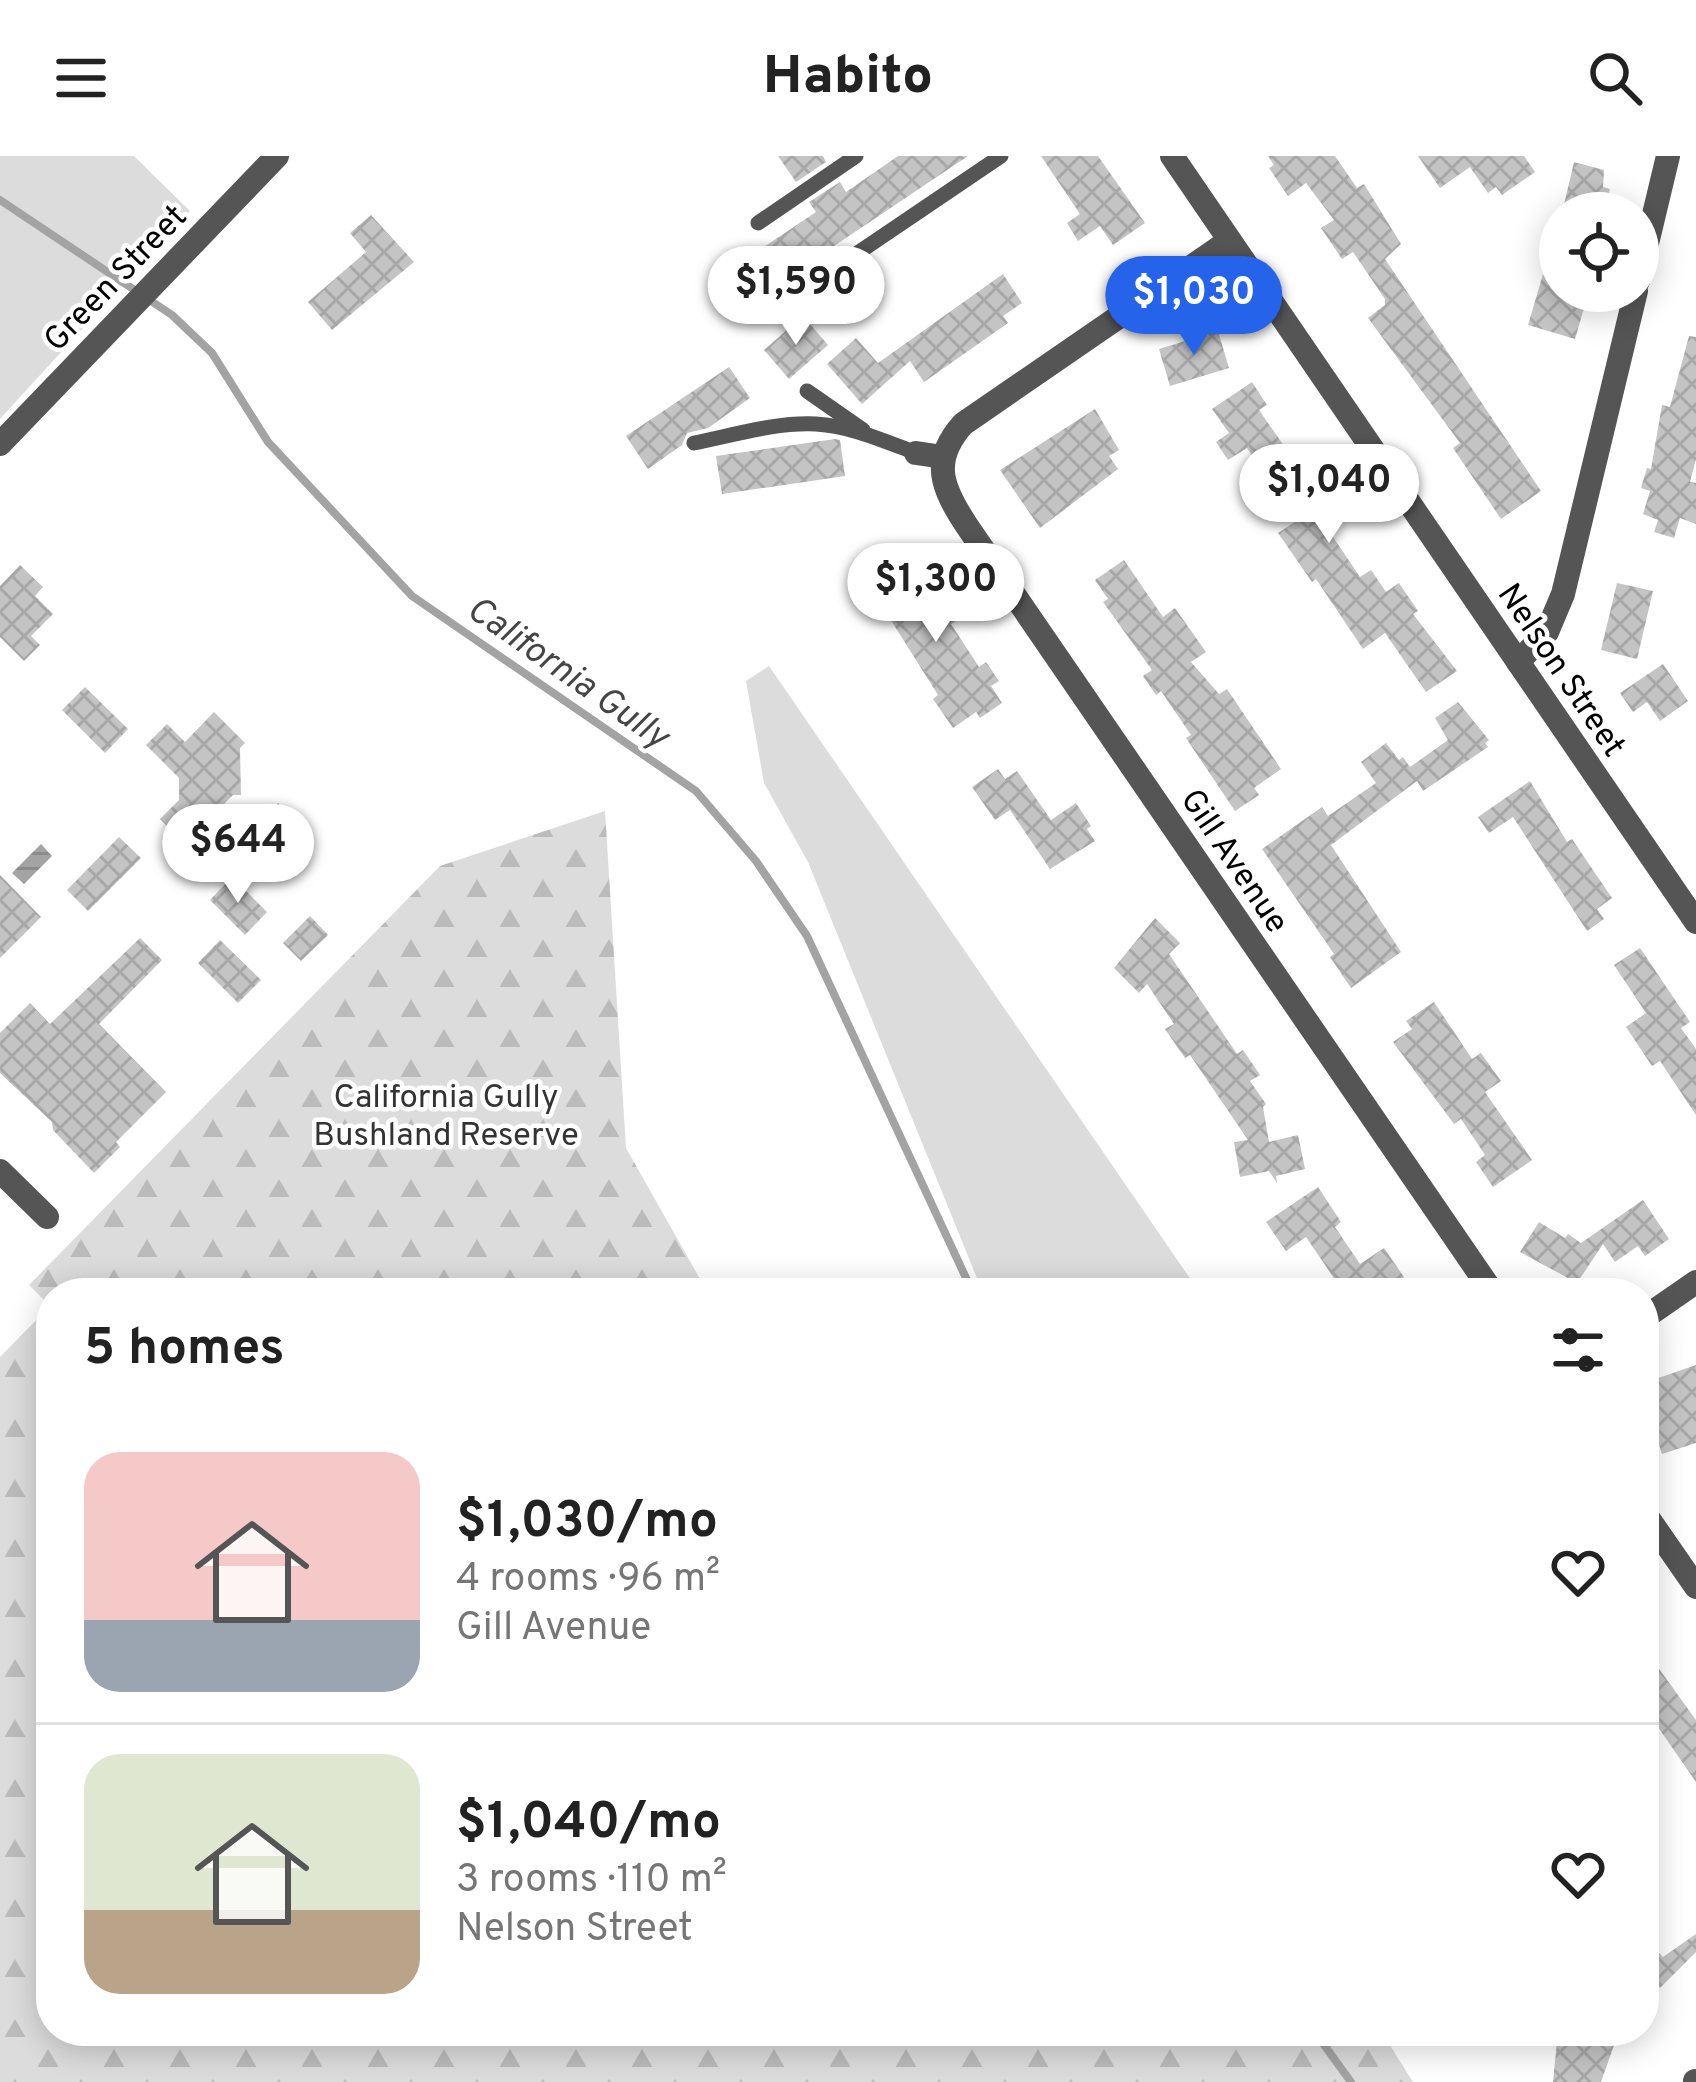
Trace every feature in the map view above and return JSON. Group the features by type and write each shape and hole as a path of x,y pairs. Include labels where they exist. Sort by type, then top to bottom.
{"street":[{"name":"Green Street","path":"0,444 277,156"},
{"name":"Nelson Street","path":"1172,156 1696,922"},
{"path":"1659,194 1668,156"},
{"path":"916,453 943,457 949,439 963,424 1229,241"},
{"path":"1518,662 1547,632 1563,594 1631,312"},
{"name":"Gill Avenue","path":"943,457 946,489 967,526 1483,1278"},
{"path":"0,1171 47,1217"},
{"path":"1659,1308 1696,1282"},
{"path":"1659,1534 1696,1587"}],"lane":[{"path":"758,223 856,156"},
{"path":"739,308 772,310 1001,156"},
{"path":"807,391 868,434"},
{"path":"694,443 778,426 818,424 868,434 916,453"}],"green space":[{"path":"0,156 134,156 190,211 0,419"},
{"path":"769,666 1190,1278 977,1278 808,862 764,783 746,681"},
{"name":"California Gully Bushland Reserve","path":"605,811 626,1148 700,1278 36,1278 36,1292 29,1285 440,866"},
{"name":"California Gully Bushland Reserve","path":"36,1320 36,2046 1390,2046 1413,2082 0,2082 0,1357"}],"shaded area":[{"path":"278,803 291,815 269,838 256,825"},
{"path":"41,844 52,856 24,884 12,873"}],"building":[{"path":"778,156 823,156 826,162 796,182"},
{"path":"898,156 968,156 782,281 761,249 816,212 809,202 840,182 846,192"},
{"path":"1041,156 1098,156 1145,223 1113,245 1100,226 1078,241 1067,223 1080,214"},
{"path":"1268,156 1335,156 1357,188 1364,184 1401,244 1385,259 1541,491 1501,519 1453,448 1460,443 1368,318 1385,305 1385,299 1353,252 1342,259 1321,228 1334,220 1306,183 1288,196 1269,168 1274,165"},
{"path":"1418,156 1524,156 1535,172 1502,195 1496,187 1488,193 1470,167 1440,188"},
{"path":"1574,162 1604,170 1603,187 1610,189 1609,192 1567,192"},
{"path":"371,215 414,262 332,330 308,302 366,252 350,233"},
{"path":"1003,274 1022,303 1003,316 1008,323 924,382 910,361 862,404 827,364 856,338 878,363"},
{"path":"1539,288 1539,312 1583,312 1575,339 1528,325"},
{"path":"803,316 828,345 789,379 764,350"},
{"path":"1218,331 1229,368 1170,386 1159,349"},
{"path":"1689,336 1696,337 1696,459 1690,482 1696,483 1696,524 1680,518 1674,538 1654,532 1658,520 1643,514 1650,491 1641,488 1647,468 1651,469 1662,405 1670,407"},
{"path":"729,367 750,398 708,428 687,433 682,445 648,469 626,436"},
{"path":"1252,382 1267,405 1259,410 1314,489 1333,523 1327,528 1360,577 1371,570 1386,592 1399,583 1418,611 1413,614 1457,671 1426,692 1385,633 1363,649 1278,533 1296,521 1247,448 1228,460 1216,442 1229,433 1212,409"},
{"path":"1095,409 1119,450 1109,456 1118,469 1040,528 1000,470"},
{"path":"840,440 845,476 722,494 716,456"},
{"path":"893,560 908,583 922,575 937,598 942,595 958,620 951,624 979,667 986,662 999,681 991,686 1002,703 980,718 976,712 953,728 933,699 938,695 865,579"},
{"path":"1124,560 1163,617 1175,608 1206,652 1191,662 1219,694 1227,689 1281,769 1254,788 1259,795 1235,811 1186,738 1191,735 1161,691 1156,695 1143,676 1152,670 1103,602 1108,599 1095,580"},
{"path":"20,565 43,587 35,596 53,614 31,636 40,645 24,661 0,637 0,586"},
{"path":"1617,583 1653,591 1637,659 1601,650"},
{"path":"1663,664 1688,701 1660,721 1647,702 1633,712 1620,693"},
{"path":"85,687 128,729 105,753 62,710"},
{"path":"1458,702 1489,740 1488,747 1423,791 1417,781 1331,845 1401,952 1351,988 1330,957 1334,954 1262,849 1322,807 1328,816 1376,783 1361,762 1386,743 1410,767 1448,740 1435,718"},
{"path":"214,712 245,743 240,748 241,795 233,795 204,824 215,835 196,855 160,819 179,800 179,778 146,745 167,724 185,742"},
{"path":"998,769 1005,779 1017,771 1051,820 1076,803 1095,841 1050,869 1010,810 995,820 972,787"},
{"path":"1530,781 1567,842 1572,839 1612,898 1597,909 1604,919 1587,931 1513,817 1489,833 1478,817"},
{"path":"119,837 141,858 88,911 67,890"},
{"path":"0,875 41,917 0,958"},
{"path":"232,877 267,912 245,935 210,900"},
{"path":"310,916 328,935 301,961 283,943"},
{"path":"1155,918 1180,943 1169,954 1237,1054 1243,1050 1260,1075 1250,1081 1266,1104 1269,1142 1298,1135 1305,1169 1276,1176 1277,1183 1269,1171 1240,1177 1234,1142 1248,1140 1190,1055 1185,1058 1165,1029 1174,1024 1147,984 1139,993 1114,968"},
{"path":"140,938 162,960 99,1024 166,1092 116,1142 120,1147 94,1173 53,1130 52,1122 0,1073 0,1033 30,1003 50,1024"},
{"path":"220,940 261,980 238,1003 198,963"},
{"path":"1640,948 1690,1022 1681,1028 1696,1049 1696,1115 1660,1061 1652,1066 1626,1027 1646,1013 1614,965"},
{"path":"1434,1002 1472,1059 1481,1053 1501,1081 1485,1092 1532,1160 1493,1187 1476,1162 1485,1155 1461,1119 1454,1124 1393,1042 1412,1029 1406,1021"},
{"path":"1318,1187 1341,1222 1335,1227 1360,1264 1384,1248 1404,1277 1334,1278 1306,1237 1286,1251 1266,1222"},
{"path":"1643,1200 1669,1239 1645,1256 1638,1246 1615,1262 1603,1244 1580,1278 1568,1278 1520,1252 1539,1222 1581,1243"},
{"path":"1696,1365 1696,1443 1662,1454 1659,1445 1659,1378"},
{"path":"1659,1669 1696,1720 1696,1782 1659,1729"},
{"path":"1696,1934 1696,1952 1660,1988 1659,1953 1663,1957"},
{"path":"1557,2046 1614,2046 1601,2082 1553,2082"}],"waterway":[{"name":"California Gully","path":"0,200 172,315 212,353 268,442 412,596 696,791 756,861 807,936 966,1278"},
{"name":"California Gully","path":"1325,2046 1351,2082"}]}
